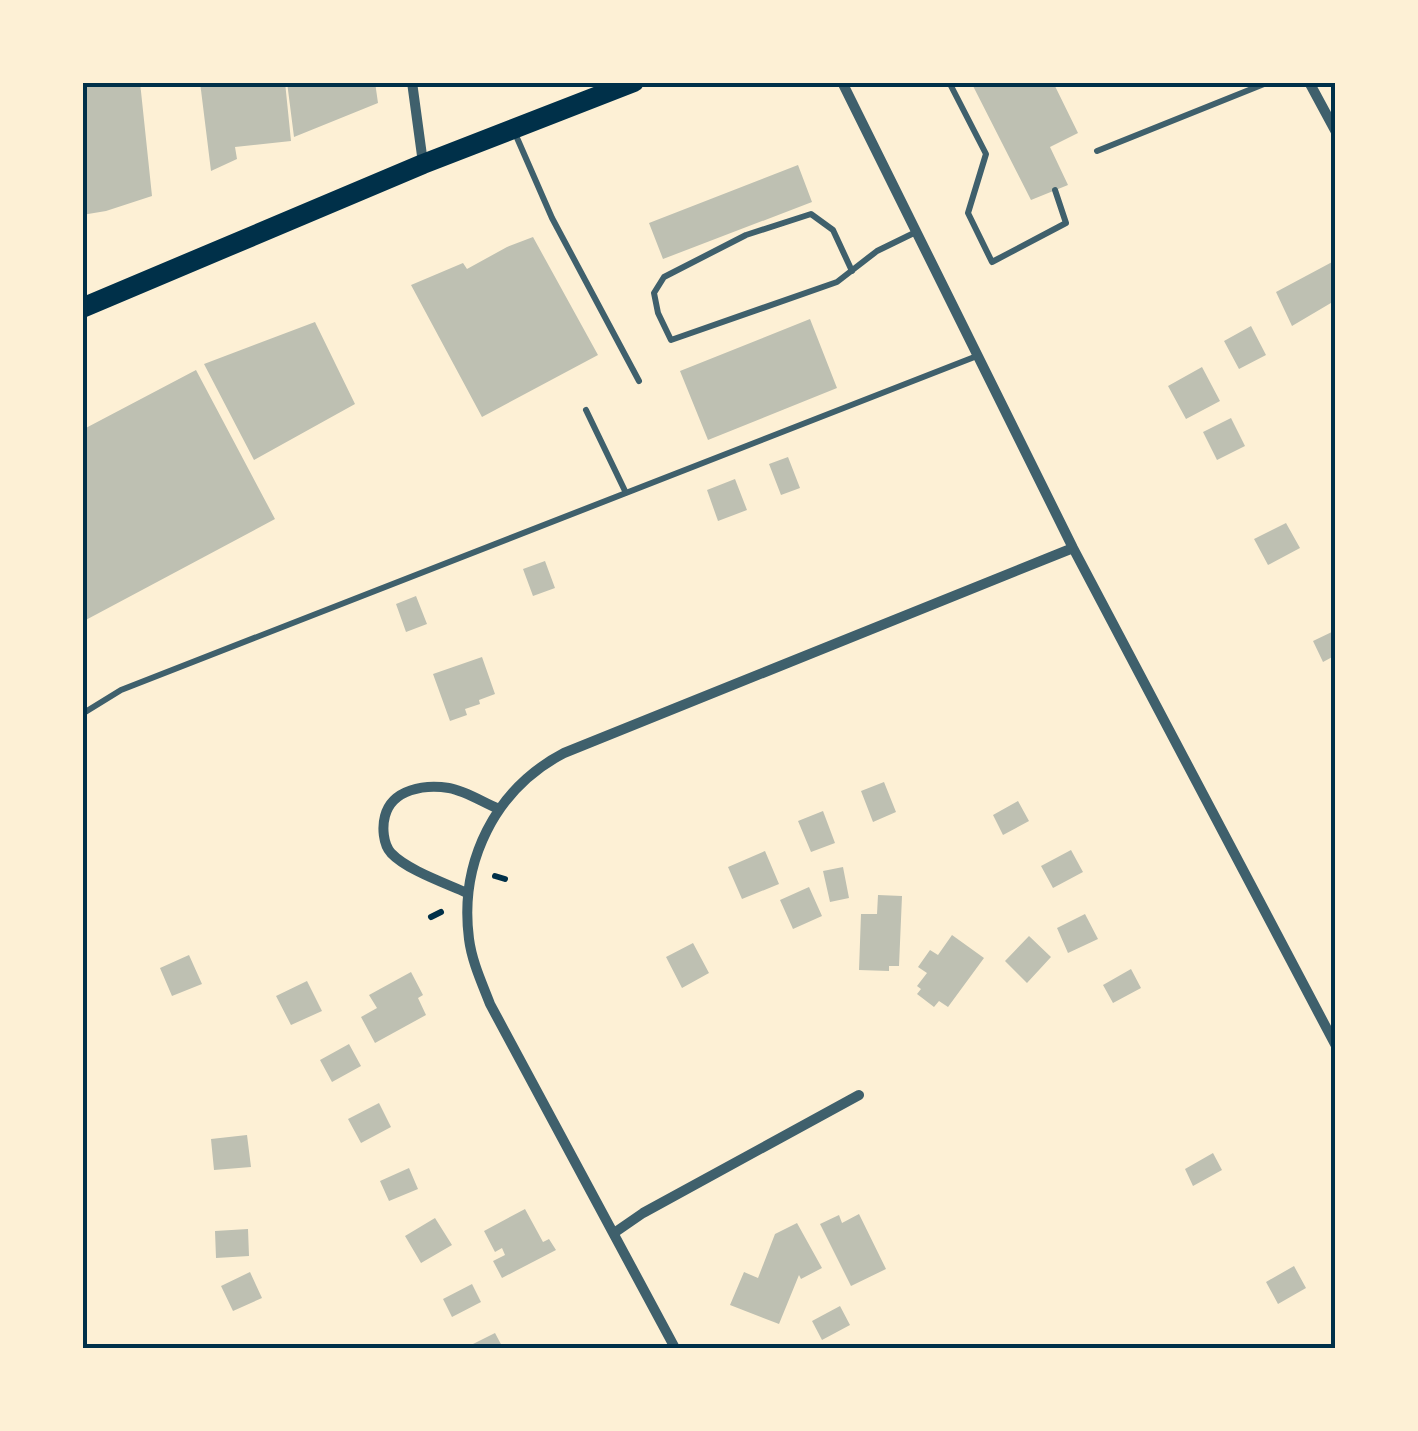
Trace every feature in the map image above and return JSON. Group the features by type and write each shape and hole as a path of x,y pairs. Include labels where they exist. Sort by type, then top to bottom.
{"main road":[{"path":"82,308 424,164 634,82"}],"street":[{"path":"412,82 424,164"},
{"path":"842,82 1073,548 1336,1046"},
{"path":"1309,82 1336,132"},
{"path":"675,1348 490,1004 476,969 469,942 467,893 475,858 492,820 527,777 564,753 1073,548"},
{"path":"467,893 412,867 389,851 382,827 387,806 401,794 421,787 451,788 500,810"},
{"path":"614,1233 859,1095"}],"lane":[{"path":"949,82 986,154 968,212 992,262 1066,223 1054,190"},
{"path":"1097,151 1269,82"},
{"path":"513,130 552,218 640,381"},
{"path":"852,271 833,230 811,214 746,234 664,278 654,293 658,313 671,340 837,282 852,271 877,251 916,232"},
{"path":"82,714 121,690 978,356"},
{"path":"586,410 626,493"}],"path":[{"path":"495,876 505,878"},
{"path":"432,917 440,912"}],"building":[{"path":"82,82 140,82 152,196 82,215"},
{"path":"200,82 285,82 291,141 235,147 237,159 211,171"},
{"path":"287,82 375,82 378,103 294,137"},
{"path":"971,82 1053,82 1078,133 1050,147 1068,185 1031,200"},
{"path":"798,165 812,202 663,259 649,223"},
{"path":"533,237 598,355 482,417 411,285 463,263 467,269"},
{"path":"1334,261 1336,300 1292,326 1276,292"},
{"path":"810,319 837,388 708,440 680,371"},
{"path":"315,322 355,404 254,460 204,364"},
{"path":"1251,326 1266,355 1239,369 1224,341"},
{"path":"1202,367 1220,401 1186,419 1168,386"},
{"path":"196,370 275,519 82,622 82,430"},
{"path":"1231,418 1245,446 1217,460 1203,432"},
{"path":"788,457 800,488 781,495 769,464"},
{"path":"735,479 747,510 718,521 707,490"},
{"path":"1286,523 1300,548 1268,565 1254,539"},
{"path":"545,561 555,588 533,596 523,569"},
{"path":"416,596 427,624 406,632 396,604"},
{"path":"1336,630 1336,655 1323,662 1313,641"},
{"path":"482,657 495,694 465,709 467,715 450,721 433,674"},
{"path":"884,782 896,812 873,822 861,791"},
{"path":"1018,801 1029,821 1003,835 993,815"},
{"path":"823,811 835,843 811,852 798,821"},
{"path":"1071,850 1083,872 1053,888 1041,866"},
{"path":"765,851 779,884 742,899 728,867"},
{"path":"843,867 849,898 830,902 823,871"},
{"path":"809,887 822,916 793,929 780,900"},
{"path":"878,895 902,896 899,966 889,966 889,971 859,970 861,914 877,914"},
{"path":"1085,914 1098,939 1068,953 1057,928"},
{"path":"952,935 984,958 948,1007 939,1001 934,1007 917,994 921,989 917,986 927,973 918,967 930,950 938,955"},
{"path":"1029,936 1051,957 1027,983 1005,961"},
{"path":"693,943 709,973 682,988 666,957"},
{"path":"189,955 202,984 172,996 160,968"},
{"path":"1131,969 1141,988 1113,1003 1103,985"},
{"path":"411,972 423,995 418,998 426,1015 375,1043 361,1017 377,1008 369,995"},
{"path":"307,981 322,1011 291,1025 276,996"},
{"path":"349,1044 361,1066 332,1082 320,1060"},
{"path":"379,1103 391,1127 361,1143 348,1119"},
{"path":"247,1135 251,1167 214,1170 211,1139"},
{"path":"1213,1153 1222,1170 1193,1186 1185,1169"},
{"path":"409,1168 418,1189 389,1201 380,1181"},
{"path":"525,1209 543,1242 549,1239 556,1250 502,1278 493,1261 505,1255 502,1248 495,1252 484,1231"},
{"path":"859,1214 886,1269 851,1286 820,1224 839,1215 842,1223"},
{"path":"435,1218 452,1245 421,1263 405,1236"},
{"path":"797,1223 822,1268 801,1279 799,1275 779,1324 730,1305 744,1272 758,1278 775,1234"},
{"path":"248,1229 249,1256 216,1258 215,1231"},
{"path":"1294,1266 1306,1288 1278,1304 1266,1282"},
{"path":"250,1272 262,1298 233,1311 221,1286"},
{"path":"472,1284 481,1302 452,1317 443,1299"},
{"path":"840,1306 850,1325 822,1340 812,1321"},
{"path":"495,1333 503,1348 465,1348"}]}
